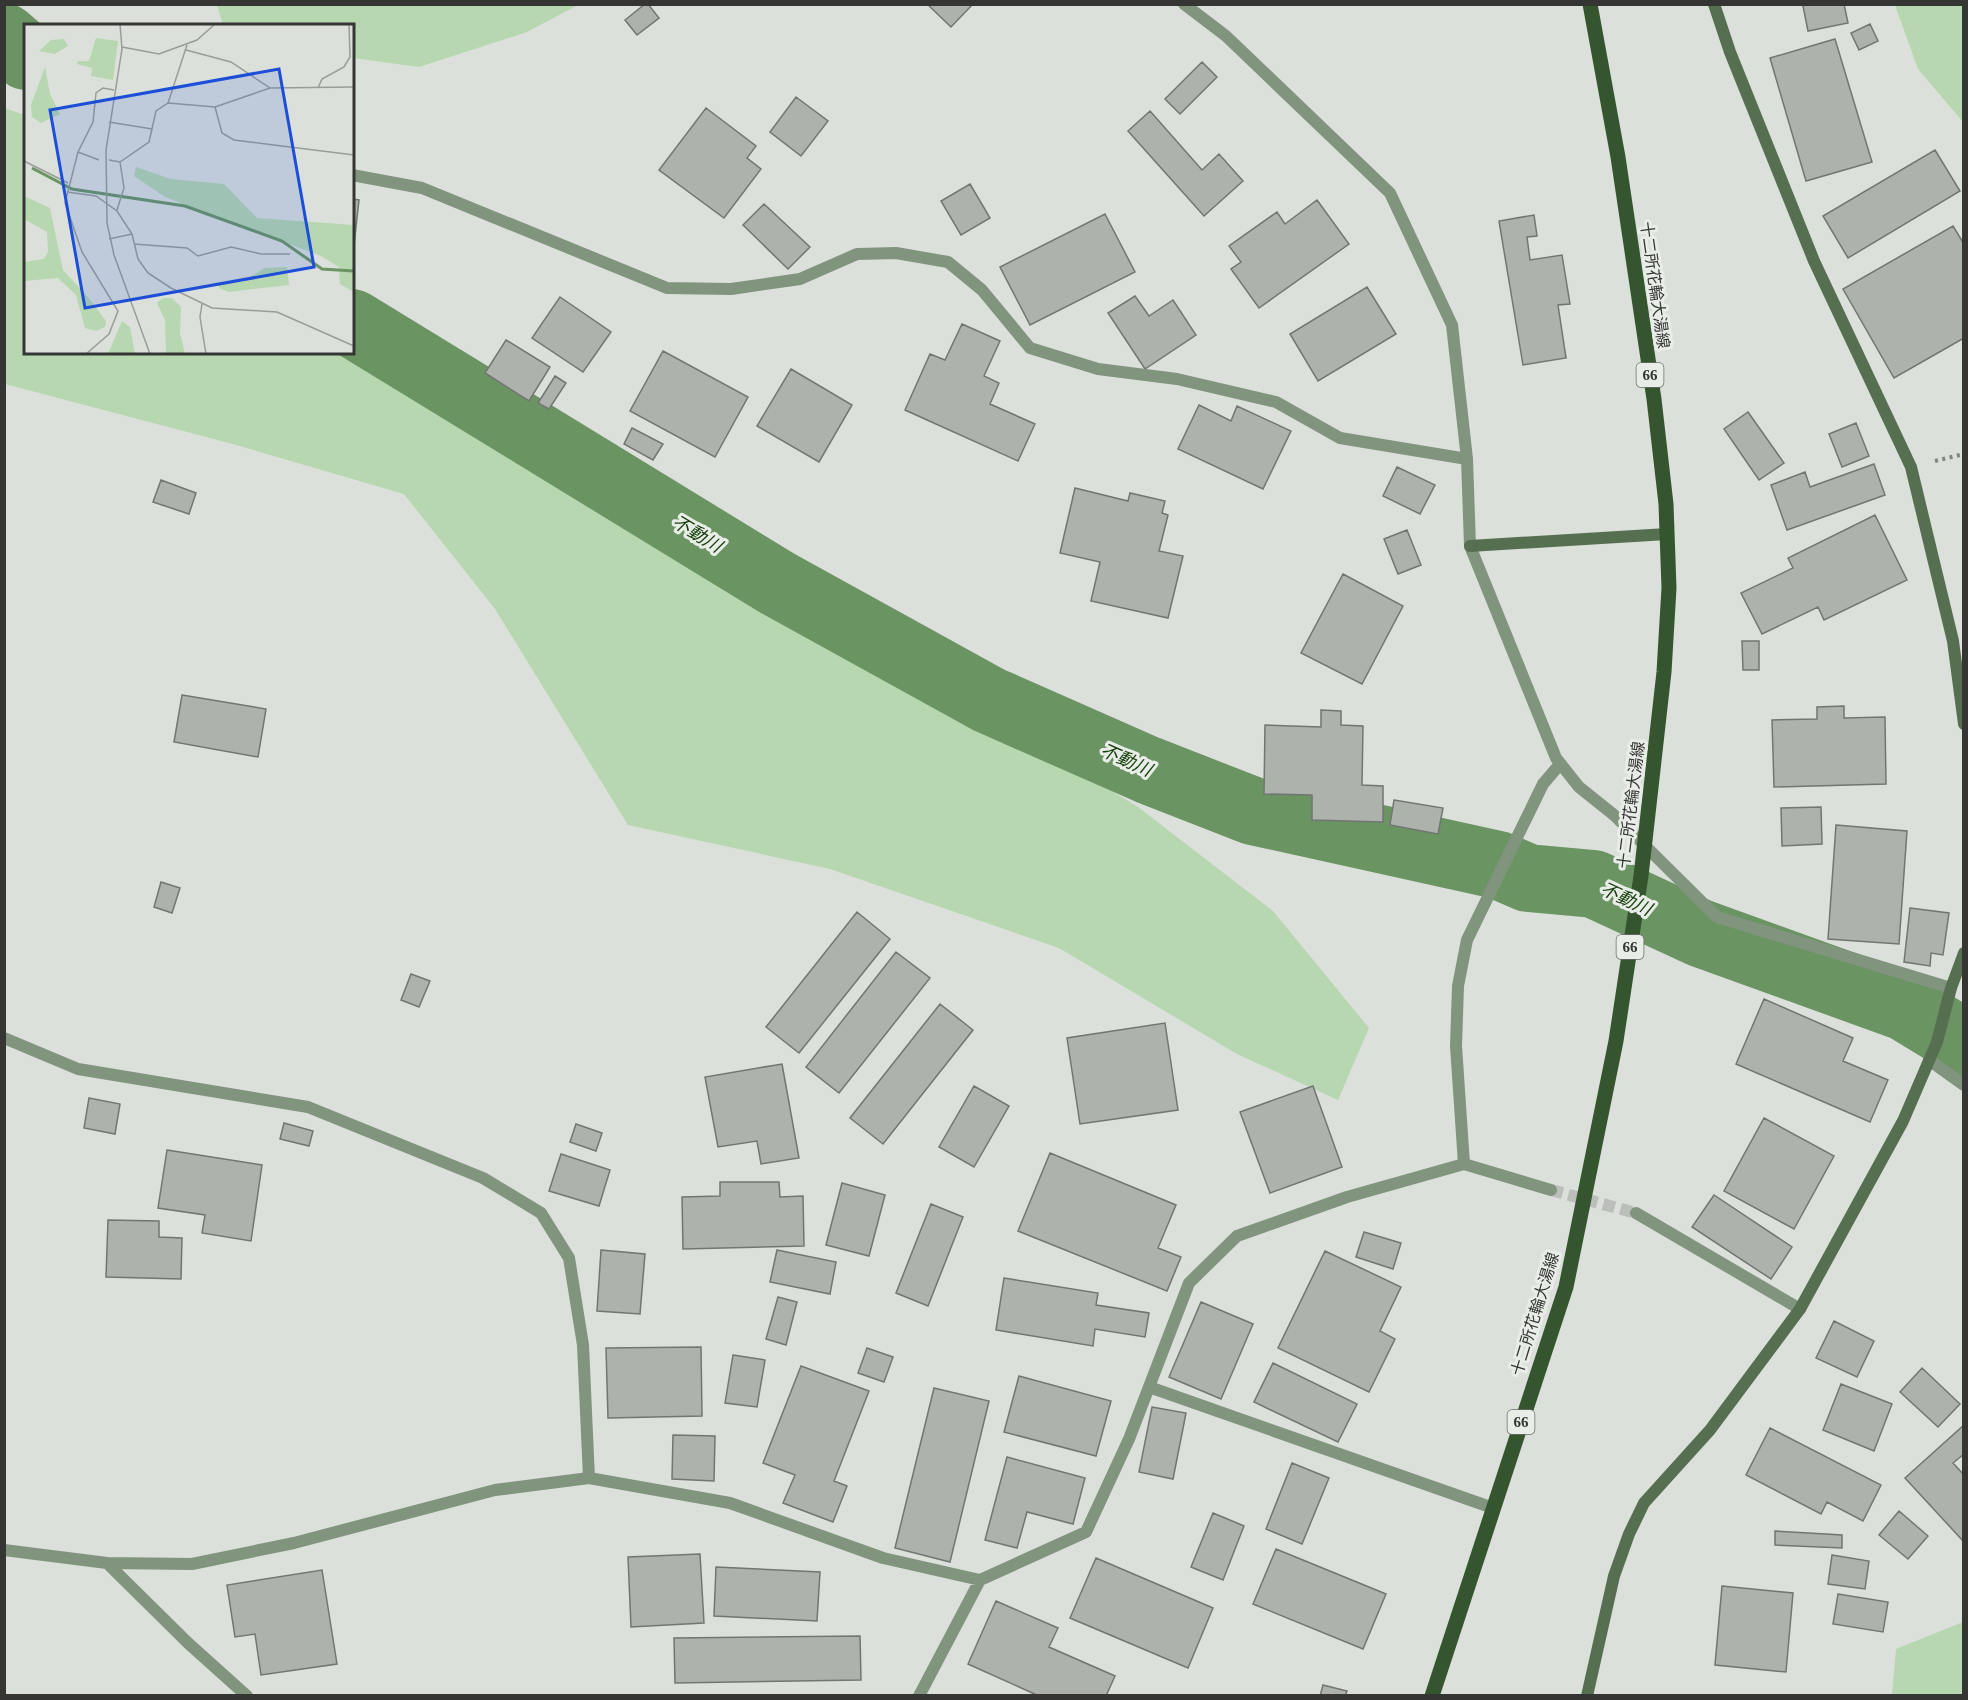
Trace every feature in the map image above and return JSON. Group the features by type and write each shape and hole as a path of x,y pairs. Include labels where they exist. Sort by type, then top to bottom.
{"main road":[{"name":"十二所花輪大湯線","path":"1432,1695 1566,1287 1616,1041 1641,876 1664,672 1669,588 1666,504 1622,180 1590,4"}],"street":[{"path":"1184,4 1226,36 1390,193 1452,325 1467,459 1470,546 1556,759 1579,787 1614,815 1717,917 1952,988"},
{"path":"1714,4 1730,52 1814,261 1911,466 1953,641 1964,724"},
{"path":"354,175 422,188 667,288 731,289 800,279 857,254 896,253 948,262 982,290 1030,348 1098,369 1177,379 1276,402 1340,438 1467,459"},
{"path":"1470,546 1667,534"},
{"path":"1464,1164 1456,1046 1458,986 1467,940 1543,784 1560,764"},
{"path":"1587,1695 1614,1576 1629,1534 1644,1503 1710,1430 1800,1309 1903,1121 1937,1042 1964,952"},
{"path":"4,1038 78,1069 308,1107 483,1178 541,1213 569,1258 583,1345 589,1478"},
{"path":"1929,1060 1964,1085"},
{"path":"4,1550 107,1563 192,1564 294,1543 495,1490 589,1478 730,1503 883,1558 980,1580 1086,1532 1129,1439 1189,1283 1237,1236 1347,1197 1464,1164 1551,1190"},
{"path":"1636,1213 1800,1309"},
{"path":"1149,1387 1493,1508"},
{"path":"107,1563 188,1643 247,1695"},
{"path":"920,1695 980,1580"}],"green space":[{"path":"217,4 578,5 527,32 419,67 354,58 354,24 223,24"},
{"path":"1895,5 1963,5 1963,122 1918,69"},
{"path":"4,108 24,115 24,354 354,354 354,344 680,540 958,698 1138,807 1273,911 1369,1028 1338,1100 1237,1054 1059,948 830,869 628,825 495,609 404,494 229,443 5,384"},
{"path":"1963,1622 1963,1695 1892,1695 1896,1649"}],"building":[{"path":"648,4 659,18 637,35 625,20"},
{"path":"927,4 973,4 951,27"},
{"path":"1844,4 1848,23 1808,31 1803,6"},
{"path":"1870,24 1878,41 1859,50 1851,33"},
{"path":"1835,39 1872,162 1806,181 1770,58"},
{"path":"1202,62 1217,77 1180,114 1165,99"},
{"path":"796,97 828,121 801,156 770,132"},
{"path":"706,108 756,146 747,158 761,169 724,218 659,170"},
{"path":"1150,111 1202,170 1219,154 1243,181 1204,216 1128,131"},
{"path":"1935,150 1960,191 1848,258 1823,216"},
{"path":"970,184 990,218 961,235 941,201"},
{"path":"354,199 359,200 354,245"},
{"path":"1317,200 1349,244 1259,308 1231,269 1241,262 1229,246 1277,212 1285,224"},
{"path":"764,204 810,247 788,269 743,225"},
{"path":"1105,214 1135,272 1030,325 1000,267"},
{"path":"1534,215 1537,236 1527,237 1530,260 1562,255 1570,304 1558,305 1566,358 1523,365 1499,221"},
{"path":"1953,226 1964,244 1964,338 1894,378 1843,289"},
{"path":"1367,287 1396,334 1318,381 1290,334"},
{"path":"1135,296 1149,316 1173,300 1196,335 1145,369 1108,313"},
{"path":"560,297 611,332 583,372 532,338"},
{"path":"962,324 1000,341 984,376 999,383 990,404 1035,424 1018,461 905,410 930,354 945,360"},
{"path":"506,340 550,367 529,401 485,373"},
{"path":"663,351 748,397 715,457 630,411"},
{"path":"791,369 852,405 819,462 757,426"},
{"path":"555,376 566,383 549,409 538,403"},
{"path":"1199,405 1231,421 1237,406 1291,431 1263,489 1178,449"},
{"path":"1748,412 1784,463 1759,480 1724,429"},
{"path":"1856,423 1869,456 1842,467 1829,434"},
{"path":"632,428 663,444 653,460 624,444"},
{"path":"1874,464 1885,495 1787,530 1771,485 1805,472 1810,487"},
{"path":"1397,467 1435,485 1420,514 1383,496"},
{"path":"161,480 196,493 189,514 153,502"},
{"path":"1075,488 1128,501 1130,493 1165,501 1162,513 1168,515 1159,551 1183,556 1168,618 1091,601 1100,562 1060,553"},
{"path":"1875,515 1907,580 1824,620 1818,607 1762,634 1741,593 1793,568 1788,558"},
{"path":"1407,530 1421,565 1398,574 1384,539"},
{"path":"1343,574 1403,606 1362,684 1301,653"},
{"path":"1742,641 1759,641 1759,670 1743,670"},
{"path":"182,695 266,709 258,757 174,742"},
{"path":"1844,706 1844,718 1885,717 1886,784 1774,787 1772,720 1817,719 1817,707"},
{"path":"1321,710 1341,711 1341,725 1363,726 1362,785 1383,786 1383,822 1312,820 1312,795 1264,794 1265,725 1321,727"},
{"path":"1394,800 1443,808 1438,834 1390,825"},
{"path":"1821,807 1822,844 1782,846 1781,808"},
{"path":"1836,825 1907,831 1899,944 1828,939"},
{"path":"161,882 180,888 172,913 154,907"},
{"path":"1910,908 1949,913 1943,955 1931,953 1930,966 1904,962"},
{"path":"857,912 890,939 799,1053 766,1027"},
{"path":"896,952 930,978 839,1093 806,1067"},
{"path":"411,974 430,981 419,1007 401,1000"},
{"path":"1764,999 1853,1038 1843,1061 1888,1080 1870,1122 1736,1064"},
{"path":"940,1004 973,1030 883,1144 850,1118"},
{"path":"1165,1023 1178,1110 1080,1124 1067,1038"},
{"path":"782,1064 799,1158 761,1164 757,1141 718,1147 705,1077"},
{"path":"974,1086 1009,1106 974,1167 939,1147"},
{"path":"1313,1086 1342,1167 1270,1193 1240,1112"},
{"path":"89,1098 120,1104 115,1134 84,1128"},
{"path":"1764,1118 1834,1156 1794,1229 1724,1191"},
{"path":"284,1123 313,1131 309,1146 280,1139"},
{"path":"576,1124 602,1133 596,1151 570,1142"},
{"path":"167,1150 262,1165 251,1241 202,1233 205,1215 158,1208"},
{"path":"1050,1153 1176,1205 1158,1248 1181,1257 1167,1291 1018,1231"},
{"path":"561,1154 610,1170 599,1206 549,1191"},
{"path":"720,1182 779,1182 780,1197 803,1196 804,1246 683,1249 682,1197 720,1196"},
{"path":"842,1183 885,1195 869,1256 826,1245"},
{"path":"1714,1195 1792,1247 1771,1279 1692,1227"},
{"path":"931,1204 963,1217 928,1306 896,1293"},
{"path":"108,1220 159,1221 159,1237 182,1238 181,1279 106,1277"},
{"path":"1364,1232 1401,1243 1393,1269 1356,1257"},
{"path":"601,1250 645,1254 640,1314 597,1311"},
{"path":"777,1250 836,1262 830,1294 770,1282"},
{"path":"1325,1251 1401,1287 1380,1331 1395,1339 1369,1392 1278,1348"},
{"path":"1004,1278 1098,1293 1096,1305 1149,1313 1145,1337 1095,1329 1093,1346 996,1330"},
{"path":"778,1297 797,1302 786,1345 766,1339"},
{"path":"1201,1302 1253,1324 1221,1399 1169,1377"},
{"path":"1834,1321 1874,1341 1857,1377 1816,1358"},
{"path":"701,1347 702,1416 608,1418 606,1348"},
{"path":"867,1348 893,1357 884,1382 858,1373"},
{"path":"733,1355 765,1360 757,1407 725,1403"},
{"path":"1273,1363 1357,1404 1338,1442 1254,1402"},
{"path":"801,1366 869,1391 834,1481 847,1486 833,1522 783,1503 795,1475 763,1463"},
{"path":"1922,1368 1960,1404 1938,1427 1900,1392"},
{"path":"1019,1376 1111,1401 1096,1456 1004,1432"},
{"path":"1841,1384 1892,1404 1874,1451 1823,1430"},
{"path":"934,1388 989,1401 950,1562 895,1548"},
{"path":"1152,1407 1186,1413 1173,1479 1139,1472"},
{"path":"1964,1425 1964,1454 1953,1463 1964,1475 1964,1542 1905,1478"},
{"path":"1770,1428 1881,1485 1863,1521 1827,1502 1821,1514 1746,1475"},
{"path":"673,1435 715,1436 714,1481 672,1479"},
{"path":"1007,1457 1085,1478 1073,1524 1027,1512 1017,1548 985,1540"},
{"path":"1292,1463 1329,1478 1302,1544 1266,1529"},
{"path":"1899,1511 1928,1536 1908,1559 1879,1535"},
{"path":"1213,1513 1244,1526 1223,1580 1191,1567"},
{"path":"1775,1531 1842,1535 1842,1548 1775,1545"},
{"path":"1276,1549 1386,1594 1363,1649 1253,1604"},
{"path":"700,1554 704,1623 631,1627 628,1557"},
{"path":"1832,1555 1869,1561 1865,1589 1828,1584"},
{"path":"1096,1558 1213,1608 1188,1668 1070,1618"},
{"path":"716,1567 820,1572 817,1621 714,1616"},
{"path":"322,1570 337,1664 261,1675 255,1634 235,1637 227,1585"},
{"path":"1722,1586 1793,1593 1786,1672 1715,1665"},
{"path":"1838,1594 1888,1602 1883,1632 1833,1624"},
{"path":"996,1601 1058,1628 1049,1647 1115,1676 1106,1696 1039,1696 968,1664"},
{"path":"860,1636 861,1680 675,1683 674,1638"},
{"path":"1323,1685 1347,1691 1345,1696 1320,1696"}],"waterway":[{"name":"不動川","path":"4,37 24,54"},
{"name":"不動川","path":"354,324 777,583 989,700 1148,770 1253,811 1498,865 1528,878 1594,884 1700,933 1905,1007 1964,1043"}],"tunnel":[{"path":"1551,1190 1636,1213"}]}
